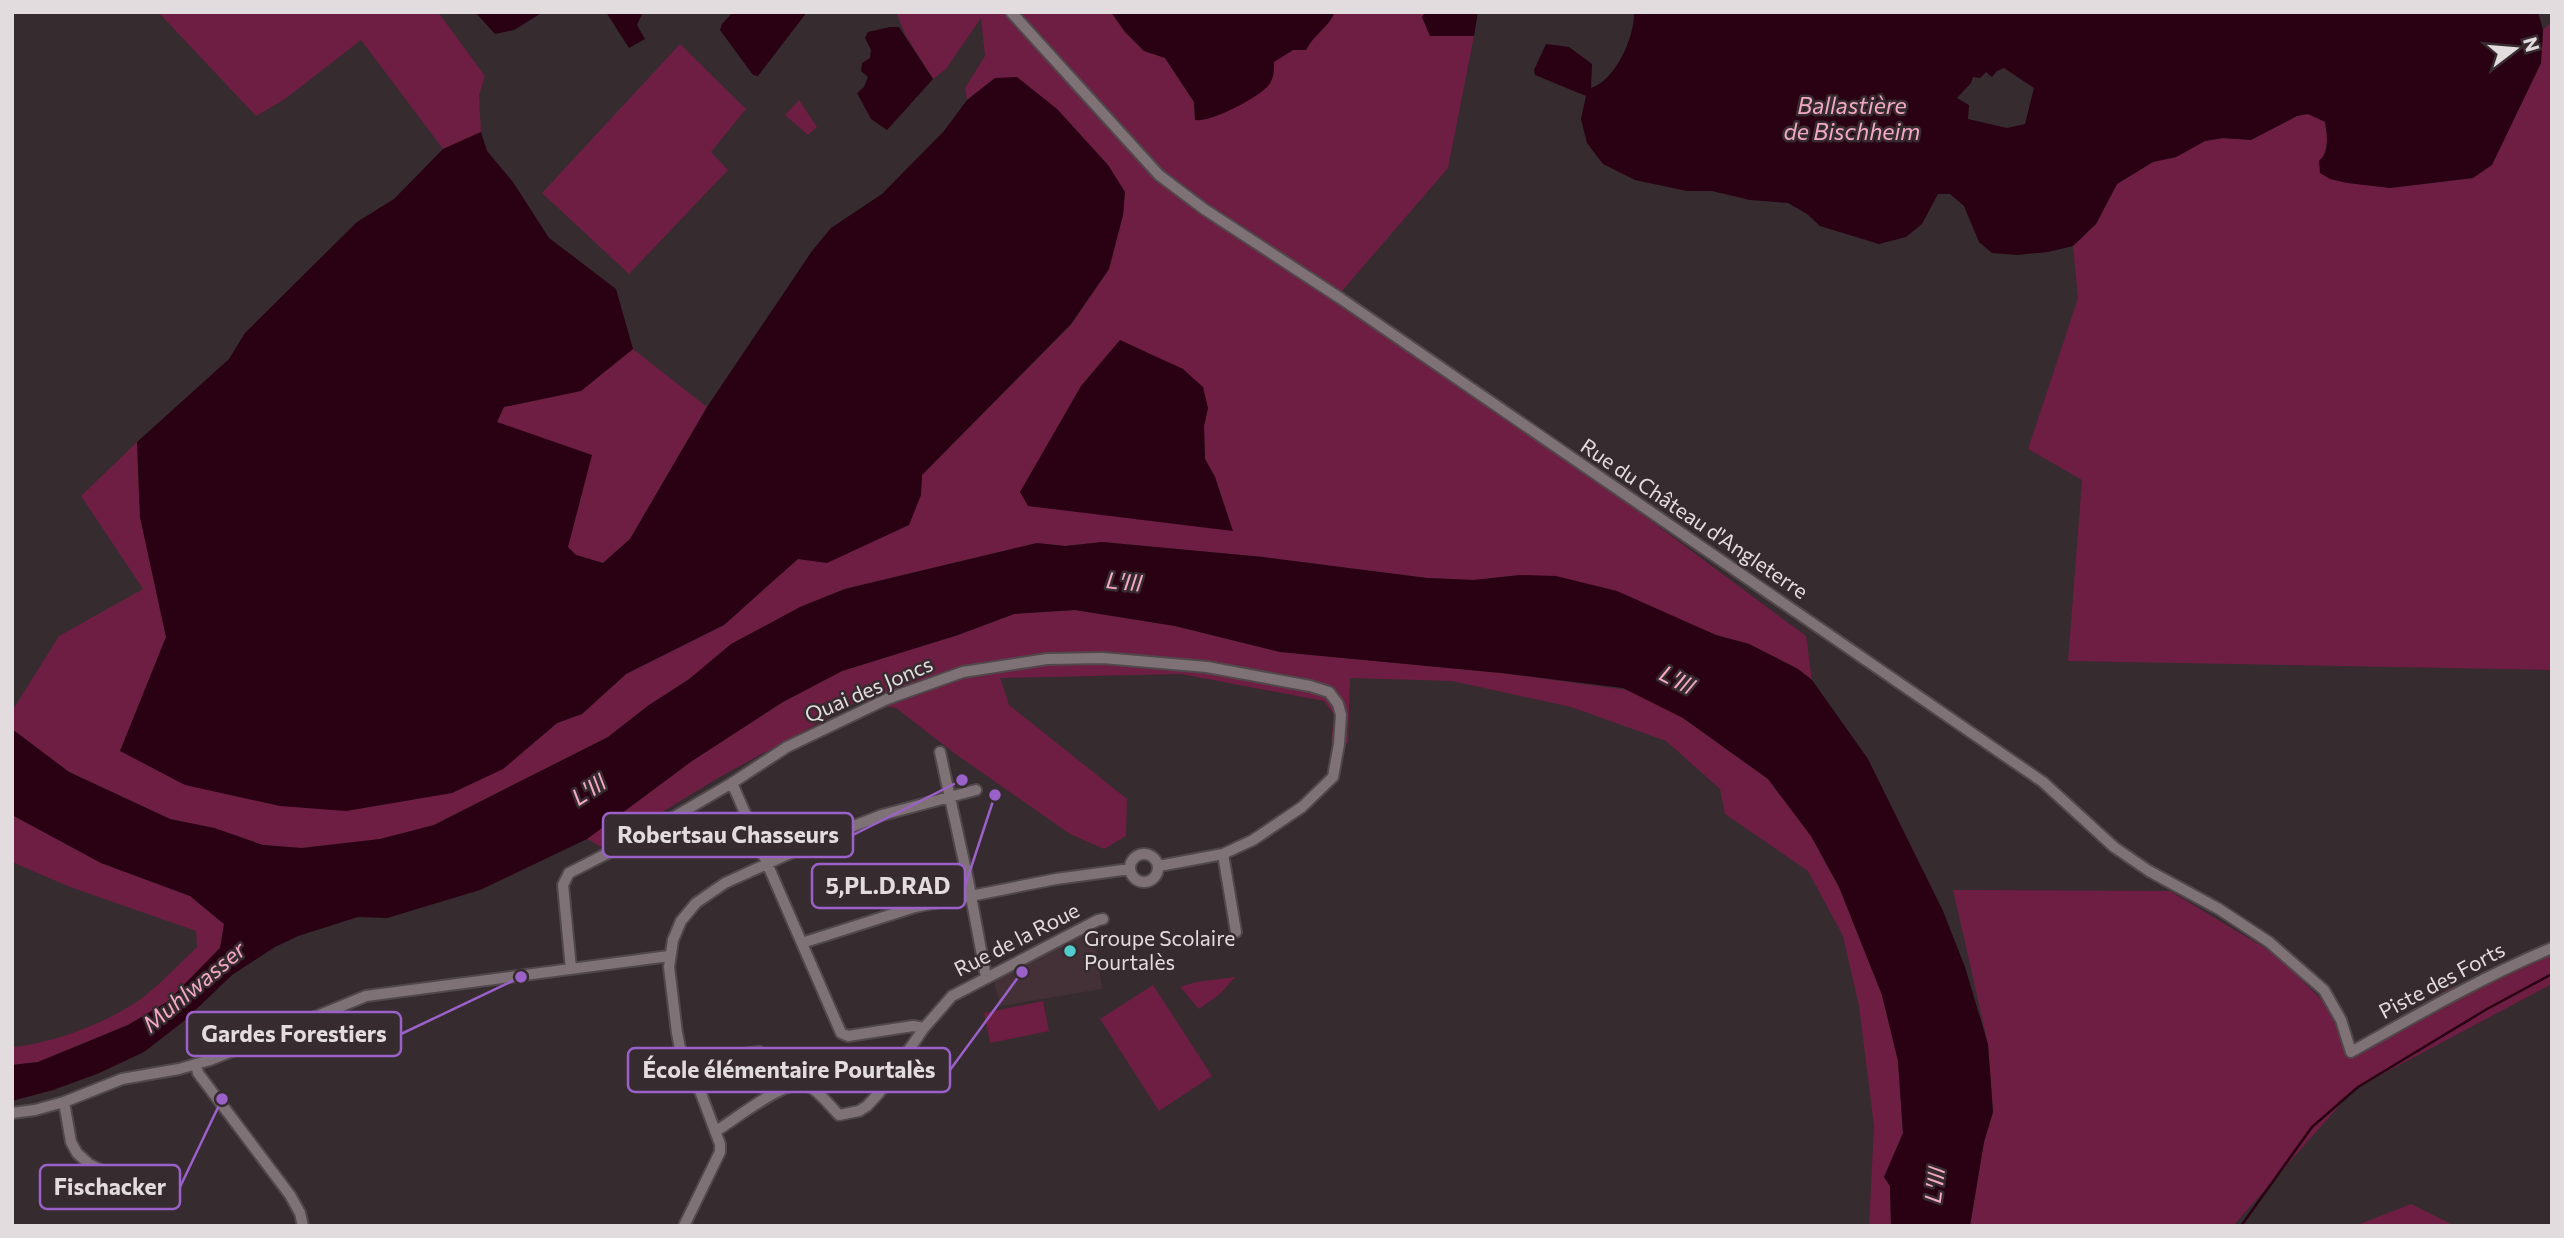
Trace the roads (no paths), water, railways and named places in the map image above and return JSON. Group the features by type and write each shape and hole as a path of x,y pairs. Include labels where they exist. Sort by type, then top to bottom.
{"street":[{"name":"Rue du Château d'Angleterre","path":"1011,12 1159,175 1204,209 1340,298 2043,782 2114,847 2149,871 2220,909 2269,942 2324,990 2341,1020 2351,1052"},
{"name":"Quai des Joncs","path":"571,969 563,885 569,873 645,834 787,747 887,699 964,672 1047,659 1104,658 1207,667 1310,686 1328,692 1338,704 1341,715 1333,777 1302,807 1253,840 1223,854"},
{"path":"940,752 951,795 986,977"},
{"path":"732,783 841,1033 848,1036 913,1026 924,1028"},
{"path":"684,1226 720,1152 720,1144 690,1066 681,1053 677,1033 669,956 681,921 696,903 726,883 828,835 871,819 976,790"},
{"path":"1143,853 1155,858 1159,866 1154,878 1146,882 1134,877 1130,869 1132,860 1143,853"},
{"path":"1159,866 1223,854 1236,932"},
{"path":"802,943 915,907 1130,869"},
{"name":"Rue de la Roue","path":"716,1131 769,1096 797,1083 807,1084 839,1115 859,1111 879,1093 924,1028 952,996 1103,919"},
{"name":"Piste des Forts","path":"2351,1052 2430,1007 2552,948"},
{"path":"12,1114 35,1111 122,1079 196,1064 366,996 669,956"},
{"path":"690,1066 699,1061 758,1052"},
{"path":"196,1064 198,1073 290,1195 300,1213 303,1226"},
{"path":"64,1101 71,1142 77,1153 89,1164 144,1192 166,1191"}],"water":[{"path":"475,12 543,12 514,30 495,34"},
{"path":"606,12 643,12 637,25 645,39 629,48"},
{"path":"733,12 807,12 758,76 753,75 720,30"},
{"path":"1111,12 1335,12 1306,50 1293,50 1274,62 1271,82 1260,93 1222,114 1195,120 1194,102 1165,58 1144,51 1125,32"},
{"path":"1425,12 1478,12 1474,36 1430,36 1422,17"},
{"name":"Ballastière de Bischheim","path":"1634,12 2538,12 2543,30 2541,63 2492,165 2473,178 2390,188 2330,179 2320,173 2319,161 2325,153 2327,143 2325,122 2308,114 2297,116 2251,140 2223,138 2205,141 2176,157 2153,162 2117,184 2096,224 2073,246 2017,255 1992,253 1979,242 1964,206 1950,194 1938,194 1922,224 1906,237 1879,244 1820,226 1807,214 1788,203 1750,200 1712,191 1687,191 1635,180 1603,164 1587,143 1581,119 1586,96 1535,75 1534,70 1546,44 1569,47 1592,64 1591,88 1600,84 1622,57","holes":["2004,68 2034,88 2025,124 2007,128 1968,119 1969,105 1957,98 1973,77 1980,78 1986,72 1992,77"]},
{"path":"899,27 933,79 887,130 871,119 857,93 864,87 868,77 861,71 862,63 870,58 871,50 865,38 868,32"},
{"path":"1017,77 1057,109 1108,165 1125,192 1123,215 1109,269 1071,324 922,475 921,495 909,525 827,563 798,559 724,625 626,674 582,714 557,723 503,769 452,793 346,811 280,806 185,785 120,751 166,637 140,517 137,442 229,359 245,333 357,222 394,199 443,149 481,132 487,151 513,182 549,238 616,289 633,349 581,391 504,407 497,422 592,455 568,547 576,555 603,563 630,539 707,407 812,251 831,228 882,194 944,131 967,100 995,78"},
{"path":"1120,340 1183,369 1203,387 1208,408 1204,426 1205,459 1215,477 1233,531 1028,506 1020,492 1081,386"},
{"path":"1102,542 1263,557 1427,578 1474,580 1520,575 1556,576 1617,591 1716,635 1749,644 1798,669 1812,680 1868,759 1943,911 1965,967 1988,1044 1993,1112 1984,1142 1970,1226 1891,1226 1890,1186 1884,1177 1903,1133 1898,1061 1882,995 1839,887 1811,836 1768,779 1683,718 1623,688 1501,673 1280,652 1175,626 1075,610 1014,614 958,635 842,671 783,702 692,761 587,839 480,890 387,918 358,917 298,936 275,947 232,975 184,1021 144,1052 97,1074 12,1101 12,1065 38,1062 128,1025 167,1002 220,948 224,924 190,896 101,863 12,815 12,729 69,772 170,819 214,828 263,845 302,848 380,839 434,825 608,737 649,705 688,680 731,644 800,607 845,589 1037,543 1065,546"}],"waterway":[{"path":"2241,1226 2312,1127 2358,1087 2487,1009 2552,974"}],"place":[{"name":"Robertsau Chasseurs","path":"962,780"},
{"name":"5,PL.D.RAD","path":"995,795"},
{"name":"Groupe Scolaire Pourtalès","path":"1070,951"},
{"name":"École élémentaire Pourtalès","path":"1022,972"},
{"name":"Gardes Forestiers","path":"521,977"},
{"name":"Fischacker","path":"222,1099"}],"water label":[{"name":"L'Ill","path":"1124,582"},
{"name":"L'Ill","path":"1677,680"},
{"name":"L'Ill","path":"589,790"},
{"name":"Muhlwasser","path":"194,987"},
{"name":"L'Ill","path":"1935,1185"}]}
